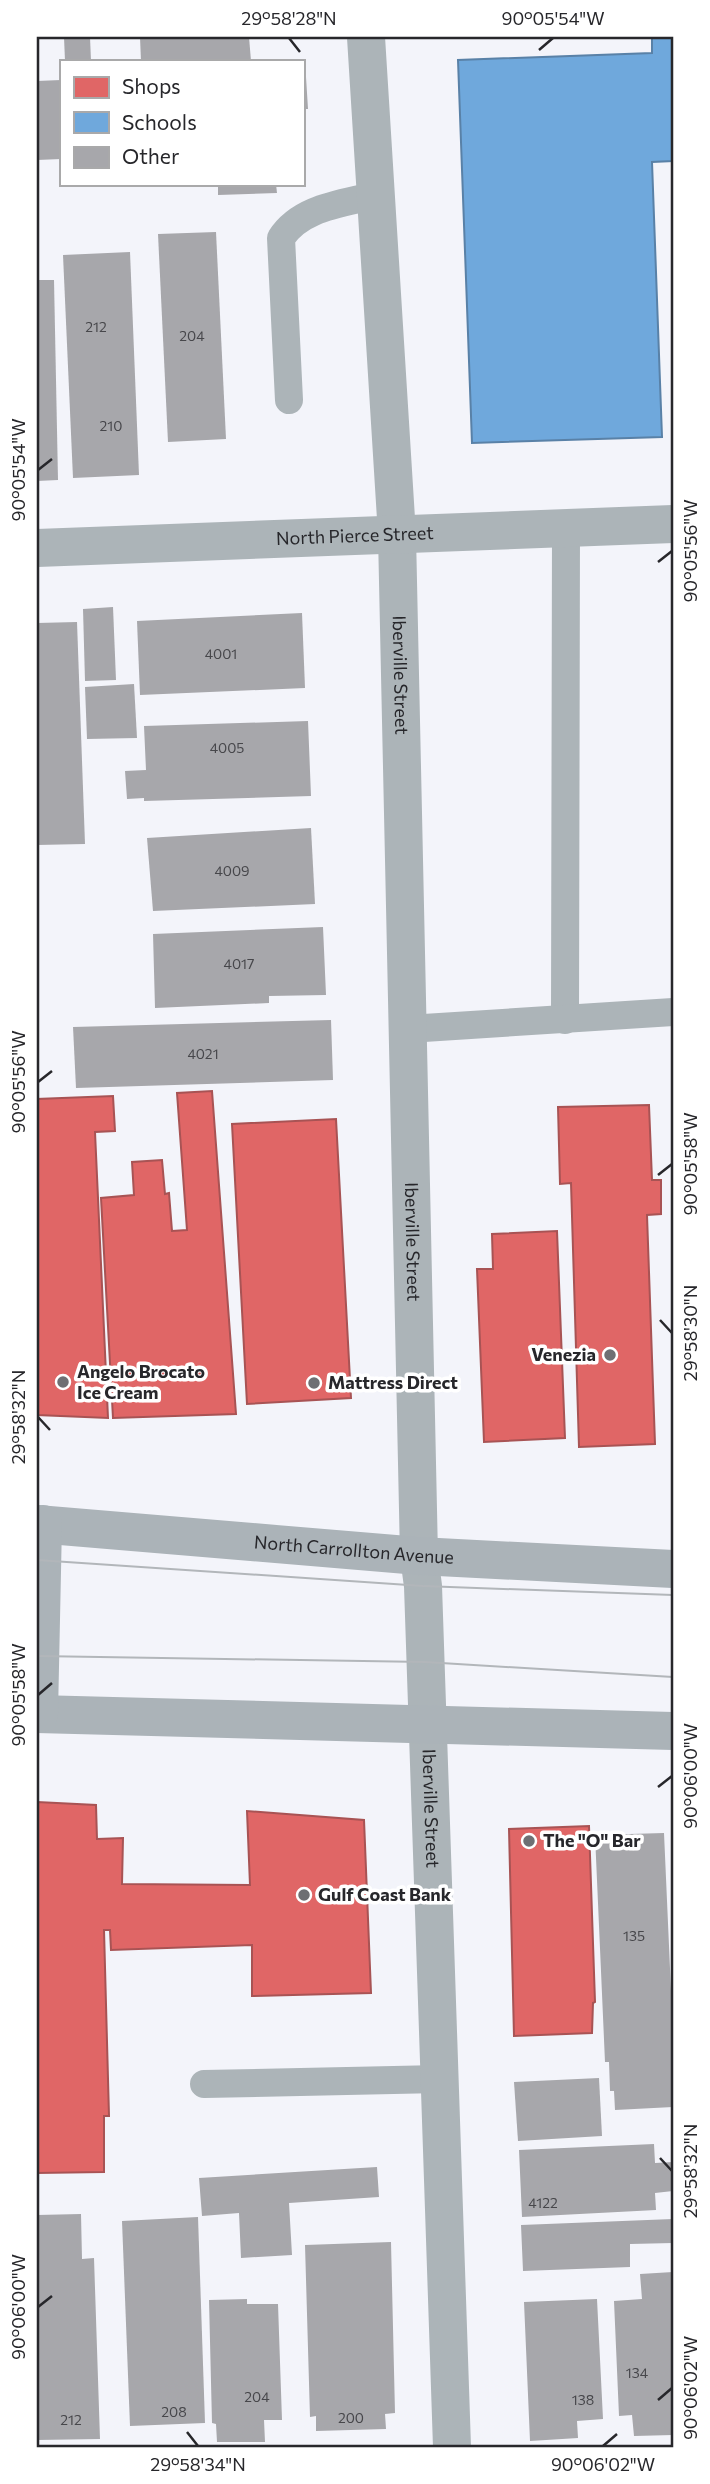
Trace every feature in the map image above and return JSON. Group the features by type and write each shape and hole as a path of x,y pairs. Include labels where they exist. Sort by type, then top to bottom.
{"main road":[{"name":"North Carrollton Avenue","path":"40,1524 419,1556 673,1569"},
{"path":"40,1524 38,1714 673,1731"}],"street":[{"name":"Iberville Street","path":"366,37 397,535 419,1556 423,1586 452,2447"},
{"name":"North Pierce Street","path":"37,548 673,524"}],"lane":[{"path":"289,400 281,239 289,226 308,213 376,195"},
{"path":"565,1020 566,528"},
{"path":"408,1029 673,1012"},
{"path":"204,2084 440,2078"}],"building: Shops":[{"path":"212,1091 236,1414 113,1418 101,1198 134,1195 132,1162 162,1160 165,1194 169,1193 172,1231 187,1230 177,1093"},
{"path":"113,1096 115,1131 95,1132 108,1418 37,1415 37,1099"},
{"path":"649,1105 652,1180 661,1180 661,1214 647,1215 655,1444 579,1447 571,1183 560,1184 558,1107"},
{"path":"336,1119 351,1398 247,1404 232,1124"},
{"path":"557,1231 565,1438 484,1442 477,1269 493,1269 492,1234"},
{"path":"37,1802 96,1805 97,1839 123,1838 122,1884 250,1885 247,1811 364,1820 371,1993 252,1996 252,1945 111,1950 110,1930 104,1930 109,2116 104,2116 104,2172 37,2173"},
{"path":"589,1826 595,2002 592,2033 514,2036 509,1829"}],"building: Schools":[{"path":"652,37 673,37 673,161 652,162 662,437 472,443 458,60 652,53"}],"building: Other":[{"path":"64,37 90,37 91,60 65,60"},
{"path":"140,37 249,37 251,60 141,60"},
{"path":"304,77 306,77 308,109 304,109"},
{"path":"60,80 60,159 37,160 37,81"},
{"path":"218,186 276,186 277,193 218,195"},
{"path":"216,232 226,439 168,442 158,234"},
{"path":"130,252 139,475 73,478 63,255"},
{"path":"37,280 54,280 58,480 37,481"},
{"path":"113,607 116,680 85,681 83,609"},
{"path":"302,613 305,688 140,695 137,621"},
{"path":"77,622 85,844 37,845 37,623"},
{"path":"134,684 137,738 87,739 85,687"},
{"path":"308,721 311,796 144,801 144,798 127,799 125,771 146,770 144,726"},
{"path":"311,828 315,904 153,911 147,838"},
{"path":"323,927 326,995 269,996 269,1003 155,1008 153,934"},
{"path":"331,1020 333,1080 76,1088 73,1027"},
{"path":"664,1833 673,2036 673,2107 615,2110 614,2091 610,2091 609,2062 605,2062 595,1835"},
{"path":"599,2078 602,2136 518,2141 514,2082"},
{"path":"654,2144 655,2163 673,2162 673,2191 655,2193 656,2210 522,2217 519,2150"},
{"path":"377,2167 379,2197 289,2203 292,2255 241,2258 239,2213 202,2216 199,2178"},
{"path":"81,2214 82,2259 94,2258 100,2439 37,2440 37,2215"},
{"path":"198,2217 205,2423 130,2426 122,2221"},
{"path":"673,2219 673,2243 630,2244 630,2267 523,2271 521,2225"},
{"path":"391,2242 395,2413 385,2414 386,2429 316,2431 316,2416 310,2417 305,2245"},
{"path":"673,2272 673,2435 634,2436 632,2415 619,2416 614,2301 642,2299 640,2274"},
{"path":"247,2299 247,2304 278,2304 282,2420 264,2420 265,2442 217,2442 216,2424 212,2423 209,2300"},
{"path":"597,2299 603,2419 577,2421 578,2438 530,2441 524,2302"}],"tram line":[{"path":"37,1560 423,1586 673,1595"},
{"path":"37,1656 425,1662 673,1677"}],"place":[{"name":"Venezia","path":"610,1355"},
{"name":"Angelo Brocato Ice Cream","path":"63,1382"},
{"name":"Mattress Direct","path":"314,1383"},
{"name":"The \"O\" Bar","path":"529,1841"},
{"name":"Gulf Coast Bank","path":"304,1895"}]}
